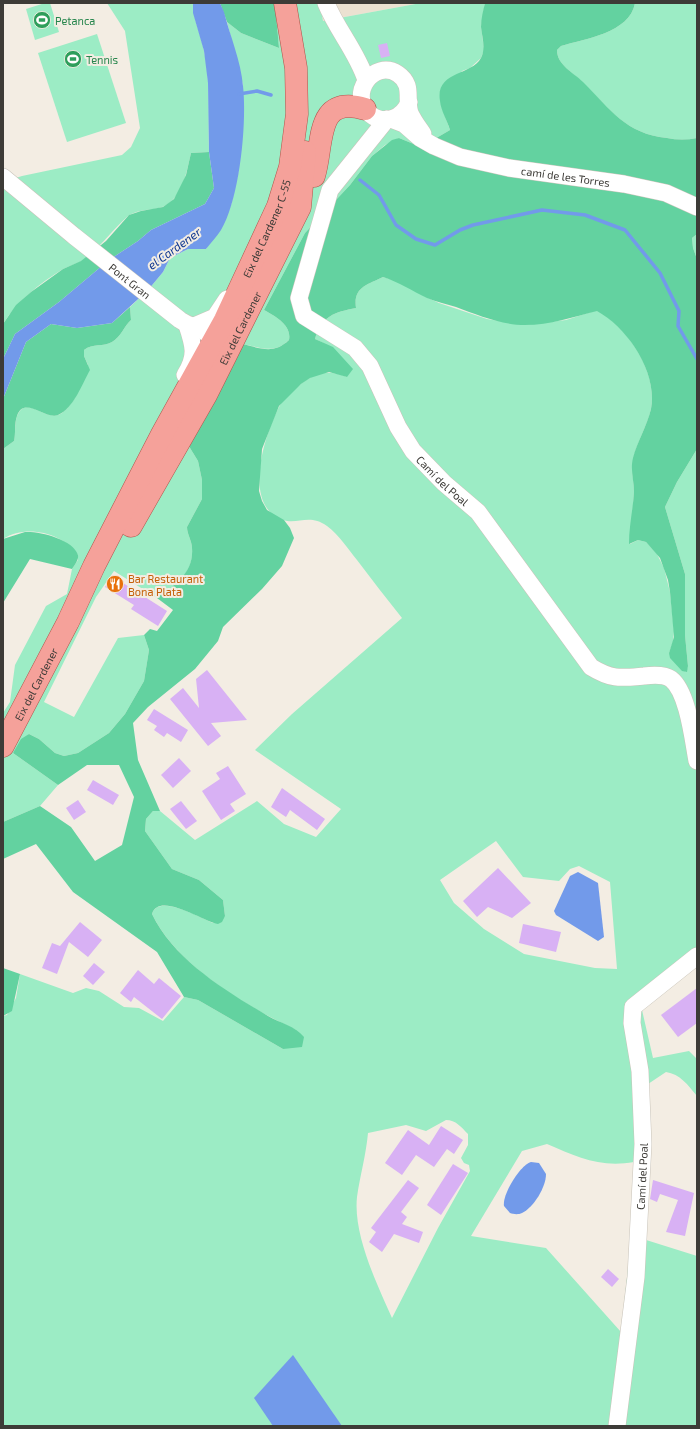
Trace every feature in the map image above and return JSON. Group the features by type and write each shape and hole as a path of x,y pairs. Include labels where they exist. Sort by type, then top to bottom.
{"main road":[{"name":"Eix del Cardener C-55","path":"162,434 212,341 225,320 287,182 297,114 296,68 285,3"},
{"name":"Eix del Cardener","path":"68,622 112,560 147,496 206,395 300,208 312,87 308,46 299,3"},
{"path":"300,208 309,194 317,167 324,122 331,113 340,106 353,105 379,116"},
{"name":"Eix del Cardener","path":"3,746 68,622 94,566 162,434"}],"street":[{"path":"326,3 339,30 354,53 366,80"},
{"path":"354,53 370,66 382,71 395,73 404,79 409,90 410,113 424,135 434,146"},
{"path":"382,71 375,73 366,80 361,94 379,116 401,114 409,102"},
{"name":"Camí del Poal","path":"379,116 367,145 330,190 299,298 304,316 355,348 370,366 398,427 413,451 444,483 478,512 591,668 605,676 622,678 654,674 670,678 680,690 697,760"},
{"name":"camí de les Torres","path":"379,116 404,124 420,138 434,146 460,157 509,168 624,184 666,193 697,207"},
{"name":"Pont Gran","path":"3,177 74,236 188,326 202,340 212,341"},
{"path":"147,496 150,476 158,458 199,386 213,357 212,341 219,340 233,324 259,274 279,249"},
{"path":"162,434 170,403 192,364 194,348 188,326 215,317 225,304 232,288 252,262"},
{"name":"Camí del Poal","path":"617,1426 636,1277 643,1144 640,1071 632,1023 633,1007 697,956"}],"shaded area":[{"path":"320,3 421,3 323,21"}],"green space":[{"name":"Petanca","path":"45,3 50,3 59,32 35,40 26,9"},
{"path":"107,3 193,3 194,15 203,45 208,76 209,152 191,153 181,188 170,202 163,207 144,210 128,216 95,250 82,261 63,269 30,293 15,308 3,324 3,182 22,176 122,155 131,147 140,128 125,31"},
{"path":"220,3 275,3 279,48 241,33 227,22"},
{"path":"275,3 320,3 323,21 421,3 485,3 481,26 484,50 481,58 470,68 462,71 442,108 450,130 421,147 399,138 385,145 372,156 350,185 305,233 264,310 278,318 285,325 288,330 289,340 283,345 272,349 242,344 187,443 198,461 202,480 202,499 187,527 192,548 192,557 187,571 177,583 157,598 114,571 96,597 44,702 74,717 118,638 144,635 149,650 144,681 125,714 109,733 78,753 64,756 55,753 39,739 29,734 13,753 58,785 40,806 3,822 3,713 10,702 15,665 46,606 67,594 72,569 78,560 78,555 63,541 44,533 23,532 12,534 3,539 3,449 14,441 17,417 22,409 27,407 50,415 56,415 62,413 72,403 88,365 84,356 84,350 91,346 112,342 118,337 131,320 130,307 148,290 163,272 170,258 188,249 206,249 231,205 238,174 242,141 243,85 227,22 241,33 279,48"},
{"path":"485,3 635,3 631,13 625,21 615,28 593,37 561,46 557,50 560,60 566,68 583,82 611,111 630,126 653,136 671,139 697,138 697,234 692,238 693,248 697,259 697,449 677,482 665,507 685,574 685,635 688,666 687,672 682,671 670,658 669,653 674,637 670,592 668,580 660,558 646,542 638,540 629,544 634,492 632,462 651,409 652,395 650,381 645,367 630,340 620,328 597,311 543,324 516,325 498,321 434,301 383,277 359,291 357,295 356,308 342,311 325,320 321,325 315,339 333,347 353,369 347,377 329,372 310,378 301,384 279,406 262,449 259,491 262,501 267,510 284,520 290,528 294,538 282,566 262,589 223,627 218,641 195,669 148,707 133,723 138,760 160,811 153,811 146,819 145,831 172,869 199,880 223,900 225,916 222,922 218,924 182,910 163,906 156,908 152,914 162,931 174,946 202,973 235,996 268,1016 292,1027 304,1037 302,1047 283,1049 198,1000 184,997 157,952 73,892 36,844 3,859 3,822 40,806 71,827 95,861 122,845 134,797 119,765 87,765 58,785 13,753 21,739 29,734 39,739 55,753 64,756 78,753 109,733 125,714 144,681 149,650 144,635 150,629 157,631 173,610 157,598 182,578 190,565 192,557 192,545 187,527 202,499 202,480 198,461 187,443 242,344 272,349 278,348 289,340 288,330 285,325 278,318 264,310 305,233 350,185 372,156 392,140 399,138 421,147 450,130 441,105 440,91 443,84 448,79 470,68 481,58 483,46 481,24"},
{"path":"635,3 697,3 697,138 671,139 653,136 629,126 610,111 578,78 566,68 560,60 557,50 561,46 605,33 615,28 625,21 631,13"},
{"path":"97,34 126,123 67,142 38,53"},
{"path":"209,152 214,188 205,204 151,230 138,241 109,260 59,302 15,334 3,359 3,324 16,305 63,269 81,261 106,241 129,215 163,207 174,199 186,175 191,153"},
{"path":"697,234 697,259 693,248 692,238"},
{"path":"383,277 397,281 439,303 487,319 524,325 566,320 597,310 609,318 630,339 645,366 650,380 652,395 649,416 633,461 632,469 634,492 630,544 638,540 646,542 657,554 664,568 670,592 674,631 673,642 669,653 686,672 688,666 685,635 685,574 665,507 677,482 697,449 697,965 642,1010 653,1058 689,1051 697,1059 697,1096 680,1078 671,1073 666,1072 648,1084 643,1239 697,1256 697,1426 3,1426 3,1016 7,1015 16,998 20,974 73,993 86,988 99,991 124,1007 139,1008 163,1021 184,997 198,1000 283,1049 296,1030 256,1009 215,982 195,967 178,951 163,933 152,914 156,908 171,906 190,912 213,923 225,916 223,900 199,880 172,869 145,831 146,819 153,811 160,811 195,840 257,801 284,824 316,837 341,809 255,750 292,714 402,618 343,542 327,526 315,520 283,520 270,512 263,500 260,485 260,468 263,451 273,419 283,400 306,380 318,374 331,373 347,377 323,343 315,339 321,325 330,316 342,311 356,308 357,295 359,291","holes":["496,841 523,877 559,881 570,869 579,866 610,882 617,969 595,968 524,954 484,929 454,903 440,880","446,1120 453,1121 461,1126 468,1134 468,1145 461,1158 464,1163 469,1165 470,1171 438,1228 392,1318 367,1259 362,1243 357,1212 357,1197 368,1133 406,1125 426,1131","547,1144 589,1160 610,1164 634,1162 629,1259 621,1332 546,1248 471,1236 522,1151"]},
{"path":"130,307 131,320 115,340 109,343 91,346 84,350 84,356 90,370 69,407 64,412 53,416 30,408 20,410 16,419 14,441 3,449 3,399 26,342 51,324 77,328 112,323"},
{"path":"25,532 38,533 63,540 75,549 78,559 72,569 30,559 3,603 3,539"},
{"path":"3,968 20,974 12,1011 3,1016"}],"water":[{"name":"el Cardener","path":"193,3 220,3 235,49 242,77 244,119 241,160 228,216 221,230 206,249 188,249 170,258 163,272 148,290 112,323 77,328 51,324 26,342 3,399 3,359 15,334 59,302 109,260 138,241 151,230 205,204 214,188 209,152 208,83 204,51 193,13"},
{"path":"578,872 598,883 604,937 598,941 556,915 554,911 570,876"},
{"path":"531,1162 539,1163 546,1174 542,1190 531,1206 522,1213 510,1213 504,1206 506,1195 517,1174"},
{"path":"293,1355 342,1426 273,1426 254,1398"}],"building":[{"path":"387,43 390,56 381,58 378,45"},
{"path":"112,576 167,611 158,626 131,609 134,605 105,587"},
{"path":"207,670 247,720 211,723 221,736 208,746 170,699 183,688 199,708 196,679"},
{"path":"154,709 188,730 181,742 167,733 164,737 154,730 157,726 147,720"},
{"path":"179,758 191,771 173,788 161,775"},
{"path":"228,766 246,794 230,804 235,811 221,820 202,791 220,779 216,773"},
{"path":"93,780 119,795 113,805 87,790"},
{"path":"282,788 325,819 317,830 290,810 286,817 271,807"},
{"path":"78,800 86,812 74,820 66,808"},
{"path":"181,801 197,821 186,829 170,809"},
{"path":"498,868 531,903 512,918 488,907 477,917 463,901"},
{"path":"80,922 102,940 88,957 69,942 57,974 42,968 52,943 60,946"},
{"path":"523,924 561,932 556,952 519,943"},
{"path":"94,963 105,972 93,985 83,976"},
{"path":"138,970 154,984 159,978 181,996 162,1019 134,997 131,1002 120,993"},
{"path":"697,988 697,1023 678,1037 661,1015"},
{"path":"441,1126 463,1140 454,1154 447,1149 434,1167 416,1155 402,1175 385,1163 408,1130 429,1145"},
{"path":"453,1164 468,1173 441,1215 427,1205"},
{"path":"408,1180 419,1188 401,1212 407,1217 402,1224 423,1232 419,1243 394,1234 382,1252 369,1242 376,1232 371,1228"},
{"path":"653,1180 694,1193 685,1236 666,1232 678,1200 660,1194 657,1202 650,1199"},
{"path":"608,1269 619,1279 612,1287 601,1277"}],"waterway":[{"path":"239,94 257,91 271,95"},
{"path":"360,180 379,195 396,225 416,239 435,245 460,230 473,225 542,210 585,215 625,230 660,273 679,311 678,326 697,359"}],"place":[{"name":"Petanca","path":"42,20"},
{"name":"Tennis","path":"73,59"},
{"name":"Bar Restaurant Bona Plata","path":"115,584"}]}
